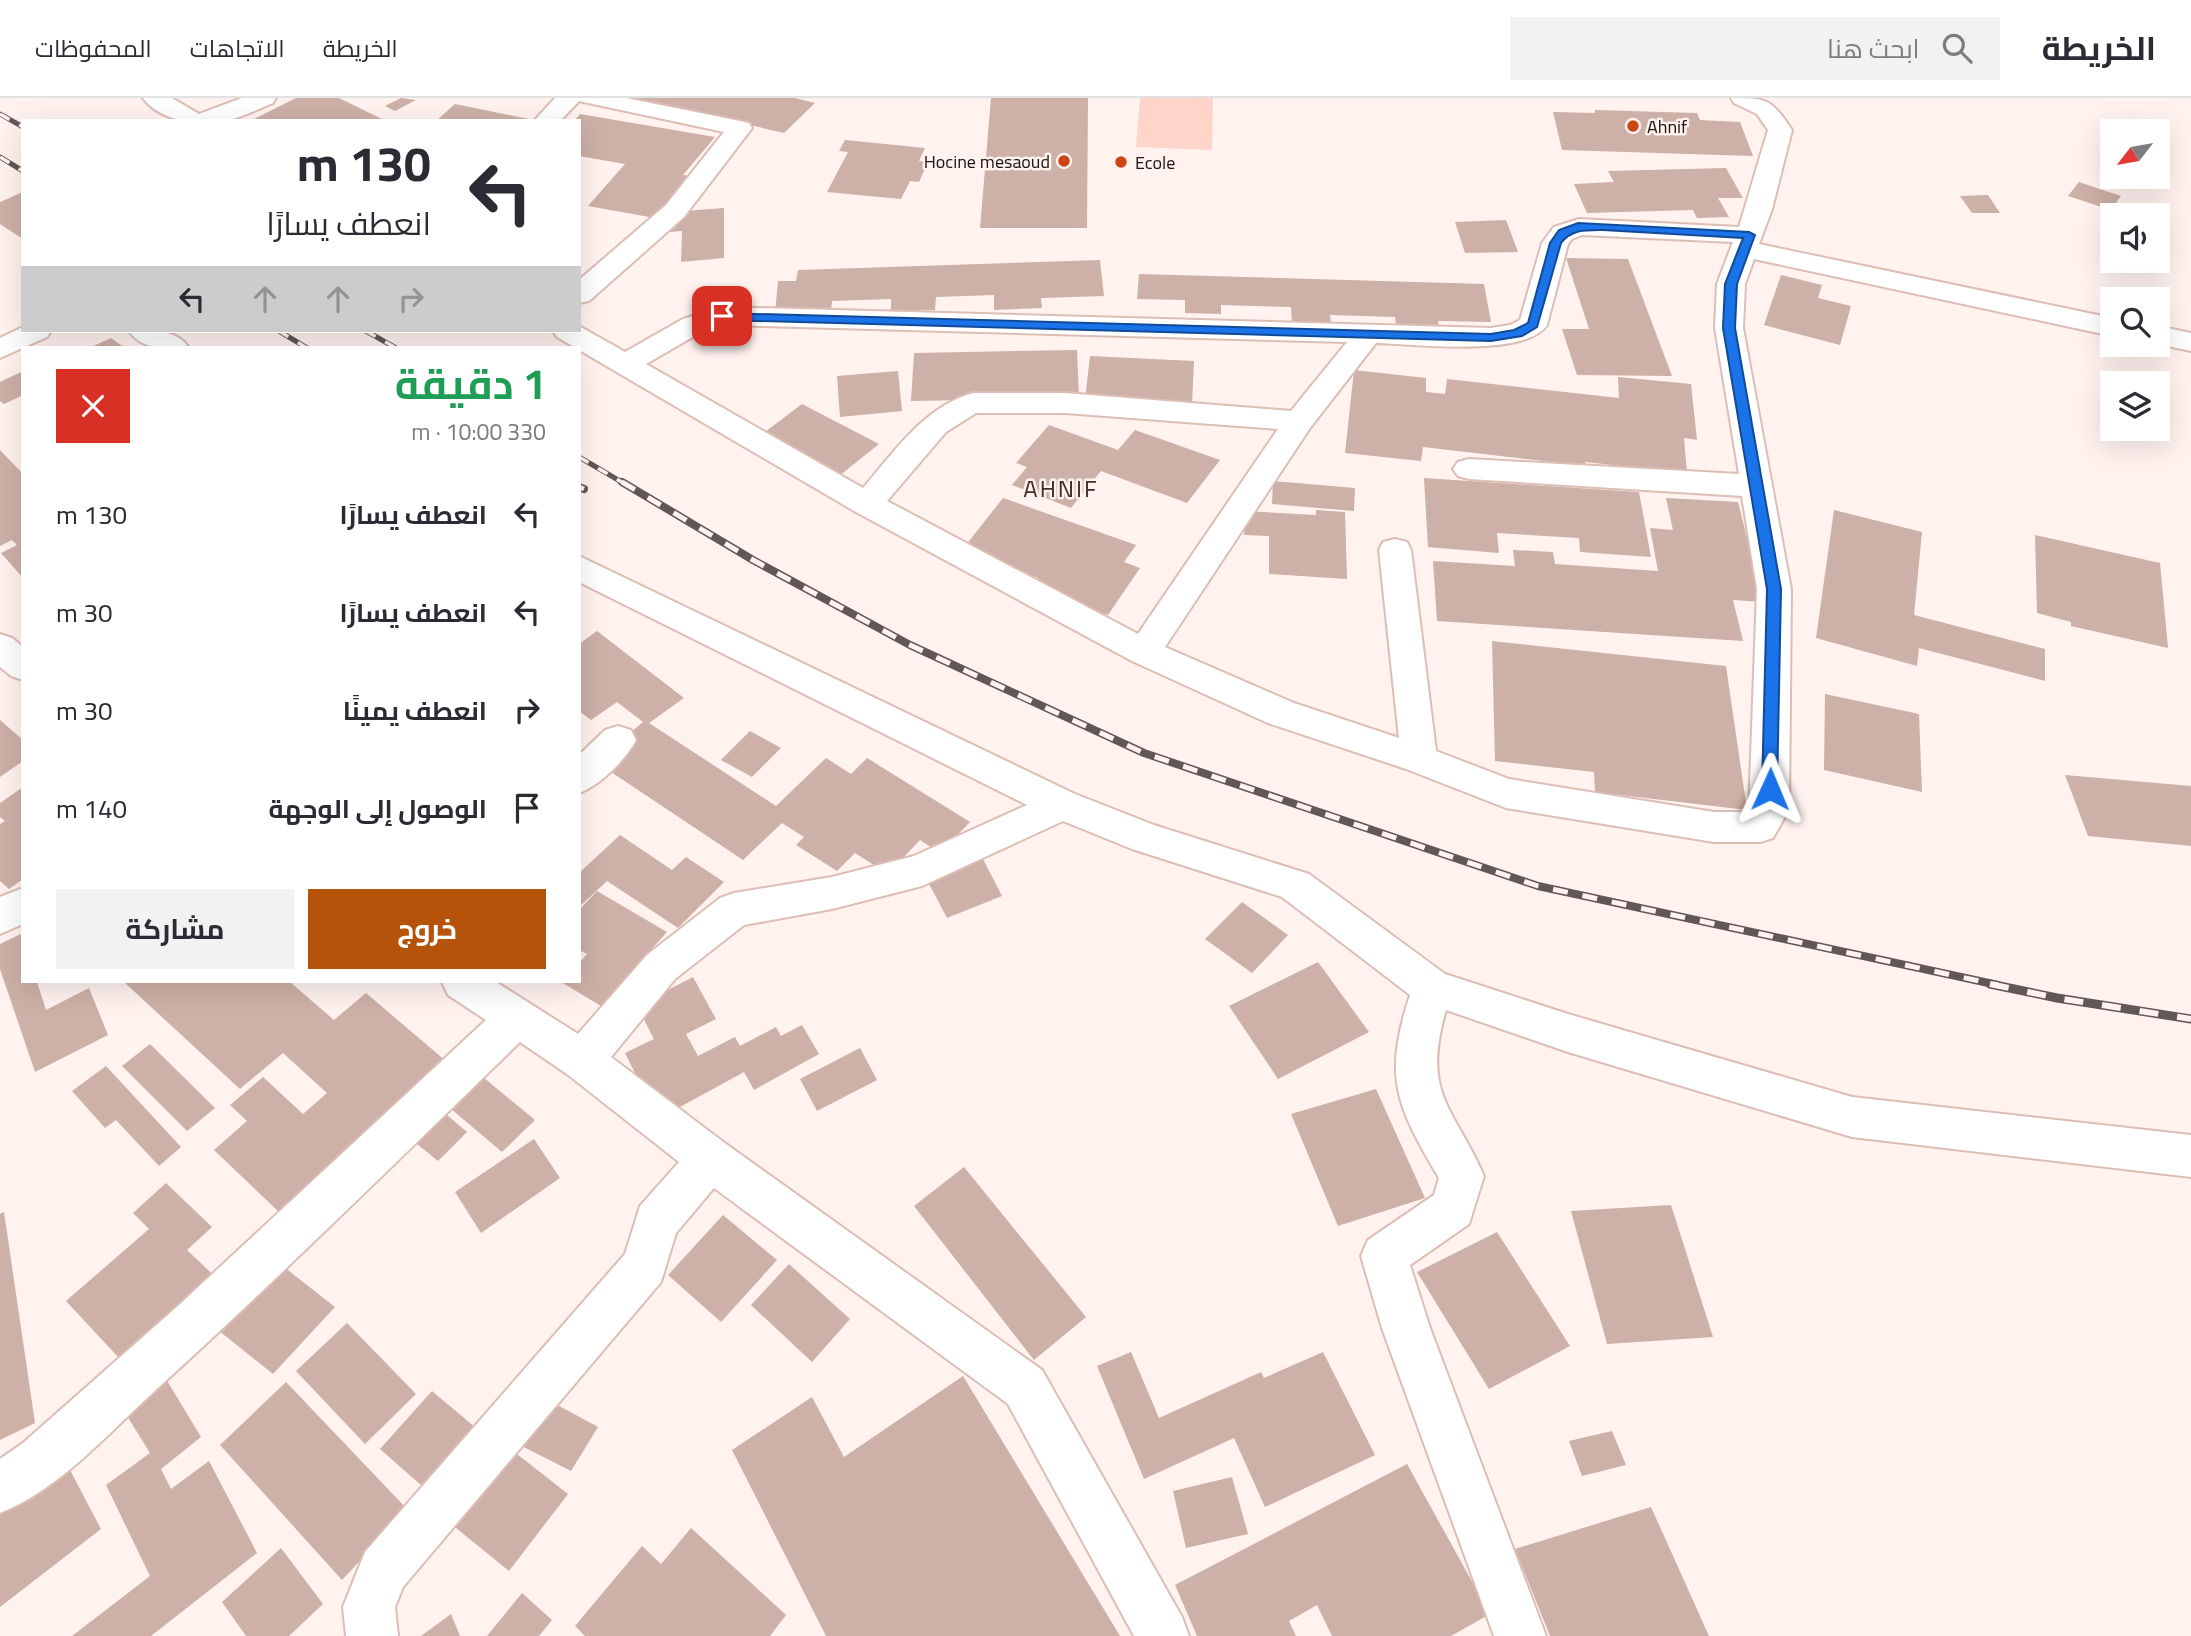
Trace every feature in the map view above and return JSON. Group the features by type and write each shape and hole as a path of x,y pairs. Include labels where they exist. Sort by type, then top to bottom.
{"street":[{"path":"155,98 191,119"},
{"path":"208,119 264,98"},
{"path":"549,119 569,98"},
{"path":"581,293 675,211 740,128 589,98"},
{"path":"571,333 867,504 1144,652 1281,713 1419,759 1506,793 1714,827 1760,827 1770,810 1774,589 1729,328 1731,284 1759,209 1780,130 1766,109 1743,98"},
{"path":"625,364 693,325 722,316 1491,337 1517,333 1533,325 1555,243 1563,233 1578,227 1747,242 2100,324"},
{"path":"0,349 33,333"},
{"path":"147,333 171,346"},
{"path":"1144,652 1299,421 1368,334"},
{"path":"2170,338 2191,342"},
{"path":"867,504 935,425 957,409 973,403 1065,403 1299,421"},
{"path":"1469,469 1758,486"},
{"path":"1395,550 1419,759"},
{"path":"581,569 1062,805 1145,838 1296,885 1432,988 1568,1033 1852,1117 2191,1156"},
{"path":"0,648 21,665"},
{"path":"581,776 618,740"},
{"path":"582,1059 661,967 734,911 832,893 922,870 1062,805"},
{"path":"0,917 21,905"},
{"path":"464,983 582,1059 710,1159 1025,1387 1163,1636"},
{"path":"1432,988 1418,1035 1415,1063 1423,1107 1461,1177 1453,1209 1384,1256 1406,1328 1520,1636"},
{"path":"0,1488 41,1461 196,1322 517,1018"},
{"path":"372,1636 369,1607 383,1570 645,1266 656,1222 710,1159"}],"shaded area":[{"path":"1140,98 1213,98 1212,150 1136,147"}],"building":[{"path":"296,98 339,98 382,119 254,119"},
{"path":"401,98 416,100 395,111 385,106"},
{"path":"599,98 795,98 815,103 784,133 650,102 642,109"},
{"name":"Hocine mesaoud","path":"991,98 1088,98 1087,228 980,228"},
{"path":"455,104 529,119 438,119"},
{"path":"1595,110 1697,113 1700,120 1740,122 1753,156 1562,150 1553,112 1595,113"},
{"path":"580,114 715,137 683,175 691,176 655,218 588,206 625,164 581,156 581,119 576,119"},
{"path":"845,140 925,148 919,161 928,162 919,182 910,181 901,199 827,192 848,152 839,151"},
{"path":"1726,168 1743,198 1718,198 1729,217 1697,218 1693,210 1587,213 1574,184 1614,182 1608,171"},
{"path":"2079,182 2121,196 2116,203 2100,203 2100,206 2068,196"},
{"path":"21,193 21,238 0,224 0,202"},
{"path":"1988,195 2000,213 1972,213 1960,196"},
{"path":"724,208 724,258 681,262 682,231 670,232 671,212"},
{"path":"1506,220 1518,252 1465,253 1455,222"},
{"path":"1566,258 1628,259 1672,376 1577,375 1562,329 1589,329"},
{"path":"1100,260 1104,296 1041,298 1042,308 994,310 994,295 936,297 935,310 891,311 891,299 832,301 831,311 775,313 778,281 796,281 798,270"},
{"path":"1139,274 1484,284 1491,322 1438,321 1440,334 1397,332 1395,317 1330,315 1331,324 1292,323 1291,307 1221,305 1221,314 1185,313 1185,300 1137,299"},
{"path":"1781,275 1822,285 1818,298 1851,306 1840,345 1764,325"},
{"path":"111,338 122,346 93,346"},
{"path":"1077,350 1079,398 911,401 914,353"},
{"path":"1090,356 1194,361 1192,405 1085,400"},
{"path":"1354,370 1426,378 1426,392 1445,394 1447,379 1619,398 1618,377 1691,384 1697,440 1684,438 1687,473 1585,462 1585,466 1423,447 1421,461 1345,453"},
{"path":"898,371 902,411 840,417 837,376"},
{"path":"21,372 21,396 4,404 0,401 0,382"},
{"path":"802,404 879,444 834,480 757,438"},
{"path":"1049,425 1118,450 1135,430 1220,460 1187,503 1101,471 1071,508 1012,485 1027,467 1016,463"},
{"path":"0,450 21,472 21,576 1,553 17,545 12,540 0,546"},
{"path":"1424,478 1639,492 1651,557 1580,552 1579,538 1497,533 1499,553 1428,547"},
{"path":"1273,481 1355,488 1354,511 1272,504"},
{"path":"1003,498 1136,545 1124,562 1140,568 1108,615 1031,587 1038,578 962,550"},
{"path":"1666,498 1738,502 1763,602 1733,600 1743,641 1437,621 1433,561 1515,566 1513,550 1553,552 1555,564 1658,571 1650,528 1673,530"},
{"path":"1316,510 1345,512 1347,579 1269,574 1269,536 1244,535 1245,511 1316,515"},
{"path":"1834,510 1922,532 1914,615 2045,649 2045,681 1919,648 1917,666 1816,638"},
{"path":"2035,535 2160,563 2168,648 2071,626 2071,622 2037,613"},
{"path":"597,631 684,698 649,723 776,806 826,758 851,774 867,758 970,822 940,853 920,840 888,874 855,853 837,871 796,845 804,837 782,823 743,860 596,762 643,722 617,702 591,720 581,712 581,643"},
{"path":"1492,641 1726,666 1747,810 1595,792 1594,772 1495,761"},
{"path":"1825,694 1919,714 1922,792 1824,770"},
{"path":"0,720 21,738 21,762 0,777"},
{"path":"750,731 781,748 752,777 721,760"},
{"path":"2065,775 2191,786 2191,846 2088,836"},
{"path":"21,788 21,880 9,889 0,881 0,824 5,821 0,817 0,803"},
{"path":"620,835 672,870 686,857 724,882 678,928 607,881 581,905 581,871"},
{"path":"982,857 1002,896 947,918 926,878"},
{"path":"597,891 667,932 601,1006 563,983 581,983 581,961 587,954 581,951 581,908"},
{"path":"1242,902 1288,935 1252,973 1205,939"},
{"path":"21,934 21,983 37,983 46,1010 89,988 108,1035 35,1072 0,969 0,944"},
{"path":"1318,962 1369,1032 1278,1079 1229,1006"},
{"path":"693,977 716,1019 686,1034 698,1056 735,1037 740,1046 776,1027 781,1036 802,1025 819,1054 754,1090 744,1072 658,1119 625,1053 654,1039 637,1006"},
{"path":"125,983 291,983 334,1020 366,993 447,1062 280,1213 214,1150 247,1121 230,1105 263,1077 303,1114 327,1093 283,1053 240,1089"},
{"path":"150,1044 215,1108 187,1131 122,1066"},
{"path":"860,1048 877,1080 817,1111 800,1079"},
{"path":"106,1066 181,1147 159,1166 116,1120 105,1128 72,1091"},
{"path":"478,1073 535,1120 502,1152 444,1103"},
{"path":"1376,1089 1425,1198 1338,1226 1291,1114"},
{"path":"441,1110 467,1132 438,1161 411,1139"},
{"path":"534,1139 560,1178 481,1233 455,1192"},
{"path":"964,1167 1086,1317 1034,1360 914,1206"},
{"path":"166,1183 212,1227 187,1250 226,1287 133,1373 66,1301 149,1229 133,1213"},
{"path":"1671,1205 1713,1337 1607,1344 1571,1211"},
{"path":"4,1212 35,1423 0,1440 0,1214"},
{"path":"723,1215 777,1260 721,1322 668,1275"},
{"path":"1497,1232 1570,1346 1489,1389 1417,1272"},
{"path":"270,1256 335,1307 273,1374 208,1322"},
{"path":"789,1264 850,1319 812,1362 751,1305"},
{"path":"347,1323 416,1394 365,1444 296,1371"},
{"path":"1131,1352 1159,1418 1261,1372 1264,1378 1323,1352 1375,1455 1265,1507 1234,1438 1144,1479 1097,1366"},
{"path":"163,1374 201,1437 161,1469 171,1489 209,1461 257,1553 151,1636 72,1636 150,1576 106,1485 150,1453 121,1406"},
{"path":"963,1376 1120,1636 826,1636 732,1450 812,1397 844,1457"},
{"path":"286,1382 408,1510 342,1580 220,1445"},
{"path":"432,1391 482,1433 430,1493 380,1449"},
{"path":"537,1394 598,1427 571,1471 508,1439"},
{"path":"1612,1431 1626,1465 1582,1476 1569,1441"},
{"path":"499,1440 568,1494 509,1571 440,1515"},
{"path":"61,1453 101,1529 0,1607 0,1501"},
{"path":"1407,1464 1490,1614 1451,1636 1332,1636 1317,1605 1289,1621 1296,1636 1197,1636 1175,1585"},
{"path":"1232,1477 1248,1534 1186,1548 1173,1491"},
{"path":"1651,1507 1709,1636 1550,1636 1515,1549"},
{"path":"691,1528 786,1615 770,1636 585,1636 575,1626 642,1546 661,1564"},
{"path":"281,1548 323,1604 289,1636 246,1636 222,1602"},
{"path":"522,1593 552,1620 539,1636 487,1636"},
{"path":"451,1614 460,1636 421,1636"}],"railway":[{"path":"0,114 21,126"},
{"path":"0,157 21,170"},
{"path":"282,333 304,346"},
{"path":"370,333 392,346"},
{"path":"581,458 625,484"},
{"path":"622,482 753,560 910,645 1144,753 1538,886 1998,985"},
{"path":"1990,984 2057,998 2191,1019"}],"place":[{"name":"Ahnif","path":"1633,126"},
{"name":"Hocine mesaoud","path":"1064,161"},
{"name":"Ecole","path":"1121,162"}],"district":[{"name":"AHNIF","path":"1061,488"}],"route":[{"path":"722,316 1491,337 1517,333 1533,325 1555,243 1563,233 1578,227 1749,235 1731,284 1729,328 1774,589 1770,789"}]}
